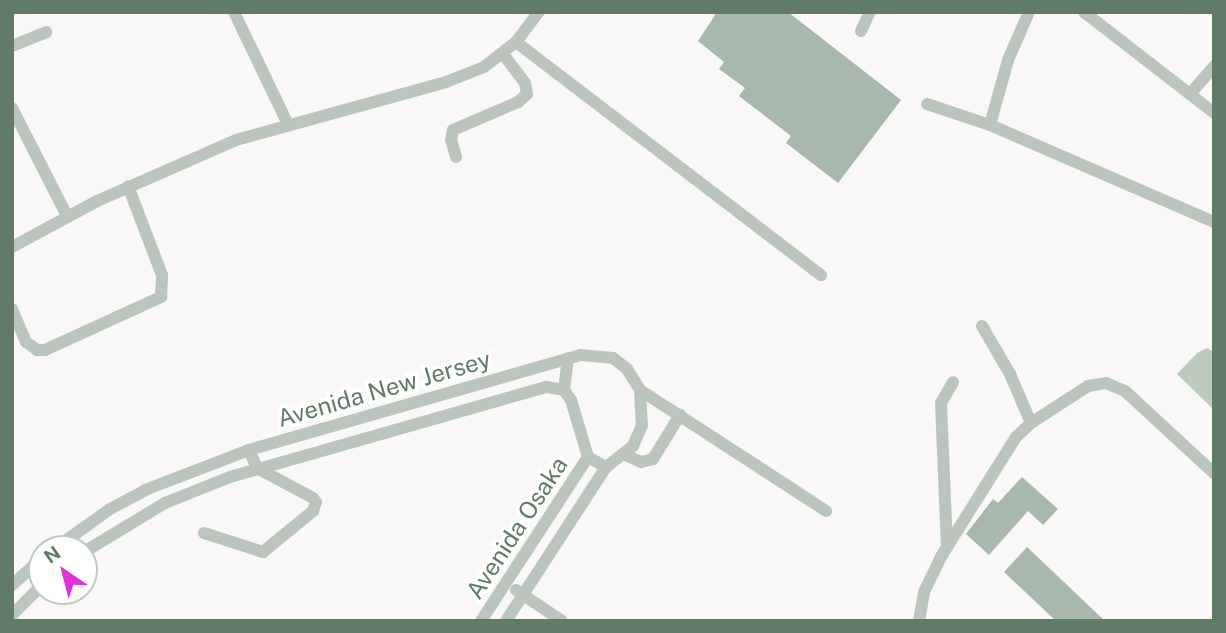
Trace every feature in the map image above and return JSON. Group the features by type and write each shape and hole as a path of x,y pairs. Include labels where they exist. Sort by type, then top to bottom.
{"street":[{"path":"234,12 288,124"},
{"path":"12,247 128,186 236,140 446,82 484,67 516,42 539,12"},
{"path":"861,31 870,12"},
{"path":"990,125 1008,60 1029,12"},
{"path":"1084,12 1214,113"},
{"path":"12,46 46,32"},
{"path":"516,42 821,275"},
{"path":"456,157 450,134 453,130 518,102 527,94 524,83 502,54"},
{"path":"1190,94 1214,66"},
{"path":"928,104 990,125 1214,222"},
{"path":"12,108 67,216"},
{"path":"12,309 26,342 37,350 45,350 161,297 162,275 128,186"},
{"path":"982,326 1010,374 1031,423"},
{"name":"Avenida New Jersey","path":"76,535 110,509 161,482 249,450 568,358 595,354 613,358 627,369 640,390"},
{"path":"568,358 564,390 571,400 588,457 606,467 633,446 642,425 640,390"},
{"path":"506,375 512,396"},
{"path":"947,547 941,403 953,382"},
{"path":"919,621 925,592 947,547 991,481 1011,443 1031,423 1088,386 1096,383 1114,385 1125,391 1214,473"},
{"name":"Avenida New Jersey","path":"98,544 165,503 257,468 533,390 564,390"},
{"path":"640,390 826,511"},
{"path":"623,454 641,462 653,459 680,415"},
{"path":"204,533 263,552 313,511 316,502 313,498 257,468 249,450"},
{"name":"Avenida Osaka","path":"481,621 588,457"},
{"name":"Avenida Osaka","path":"506,621 606,467"},
{"path":"161,482 165,503"},
{"path":"12,584 28,570"},
{"path":"506,583 562,621"},
{"path":"12,615 28,599"}],"shaded area":[{"path":"1207,348 1214,352 1214,410 1177,374 1197,353"}],"building":[{"path":"717,12 788,12 901,100 838,183 786,143 791,136 739,96 745,88 719,69 724,62 698,41"},
{"path":"1022,477 1058,509 1043,525 1028,511 989,555 966,534 993,499 998,503"},
{"path":"1027,547 1105,621 1056,621 1004,572"}]}
